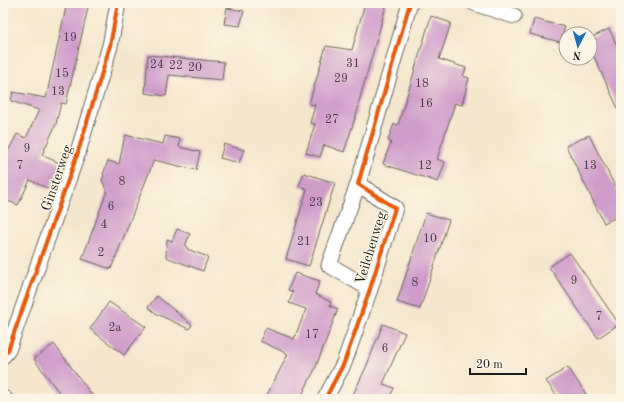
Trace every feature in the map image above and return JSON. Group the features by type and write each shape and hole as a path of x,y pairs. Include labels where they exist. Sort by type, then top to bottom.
{"street":[{"name":"Ginsterweg","path":"3,356 8,350 78,152 110,46 118,3"},
{"name":"Veilchenweg","path":"370,289 329,265 358,184 410,3"},
{"path":"474,3 514,16"},
{"name":"Veilchenweg","path":"325,399 344,363 370,289 395,208 358,184"}],"building":[{"path":"67,3 89,3 66,104 61,103 56,124 42,155 61,164 49,189 30,180 18,205 3,199 3,161 17,134 26,138 39,110 11,101 13,92 46,98"},
{"path":"365,3 387,3 358,105 359,106 344,152 324,145 320,157 306,153 315,124 310,123 315,105 309,104 326,46 352,50"},
{"path":"227,8 244,11 240,26 224,24"},
{"path":"431,16 451,23 439,59 466,68 463,76 469,78 462,105 455,103 437,159 445,162 438,182 383,164 391,142 388,140 394,124 398,125"},
{"path":"534,19 561,26 558,26 558,41 530,34"},
{"path":"609,29 621,54 621,115 598,65 598,34"},
{"path":"148,55 224,62 222,80 169,75 166,96 145,93"},
{"path":"125,135 163,144 165,136 180,139 179,147 200,152 196,170 154,160 111,269 82,259 107,191 102,180 103,174 108,161 119,164"},
{"path":"589,135 621,198 621,215 604,223 566,146"},
{"path":"224,144 244,150 239,163 220,158"},
{"path":"304,173 335,183 309,266 286,259 307,189 299,186"},
{"path":"426,213 449,220 420,309 397,302"},
{"path":"177,229 190,234 185,246 187,249 208,257 203,271 166,257 167,239 172,241"},
{"path":"570,253 619,324 598,338 549,267"},
{"path":"295,273 320,281 315,294 331,302 330,306 338,309 315,369 300,399 265,399 288,354 260,341 266,328 294,339 306,309 289,303 293,292 288,290"},
{"path":"157,296 192,325 189,329 157,314 148,307"},
{"path":"109,302 146,327 124,355 90,329"},
{"path":"383,324 405,333 383,384 394,388 389,399 351,399 367,365"},
{"path":"54,344 95,399 64,399 34,359"},
{"path":"568,367 589,399 559,399 546,381"}],"cycle path":[{"path":"3,356 8,350 78,152 110,46 118,3"},
{"path":"325,399 344,363 370,289 395,208 358,184 410,3"}]}
